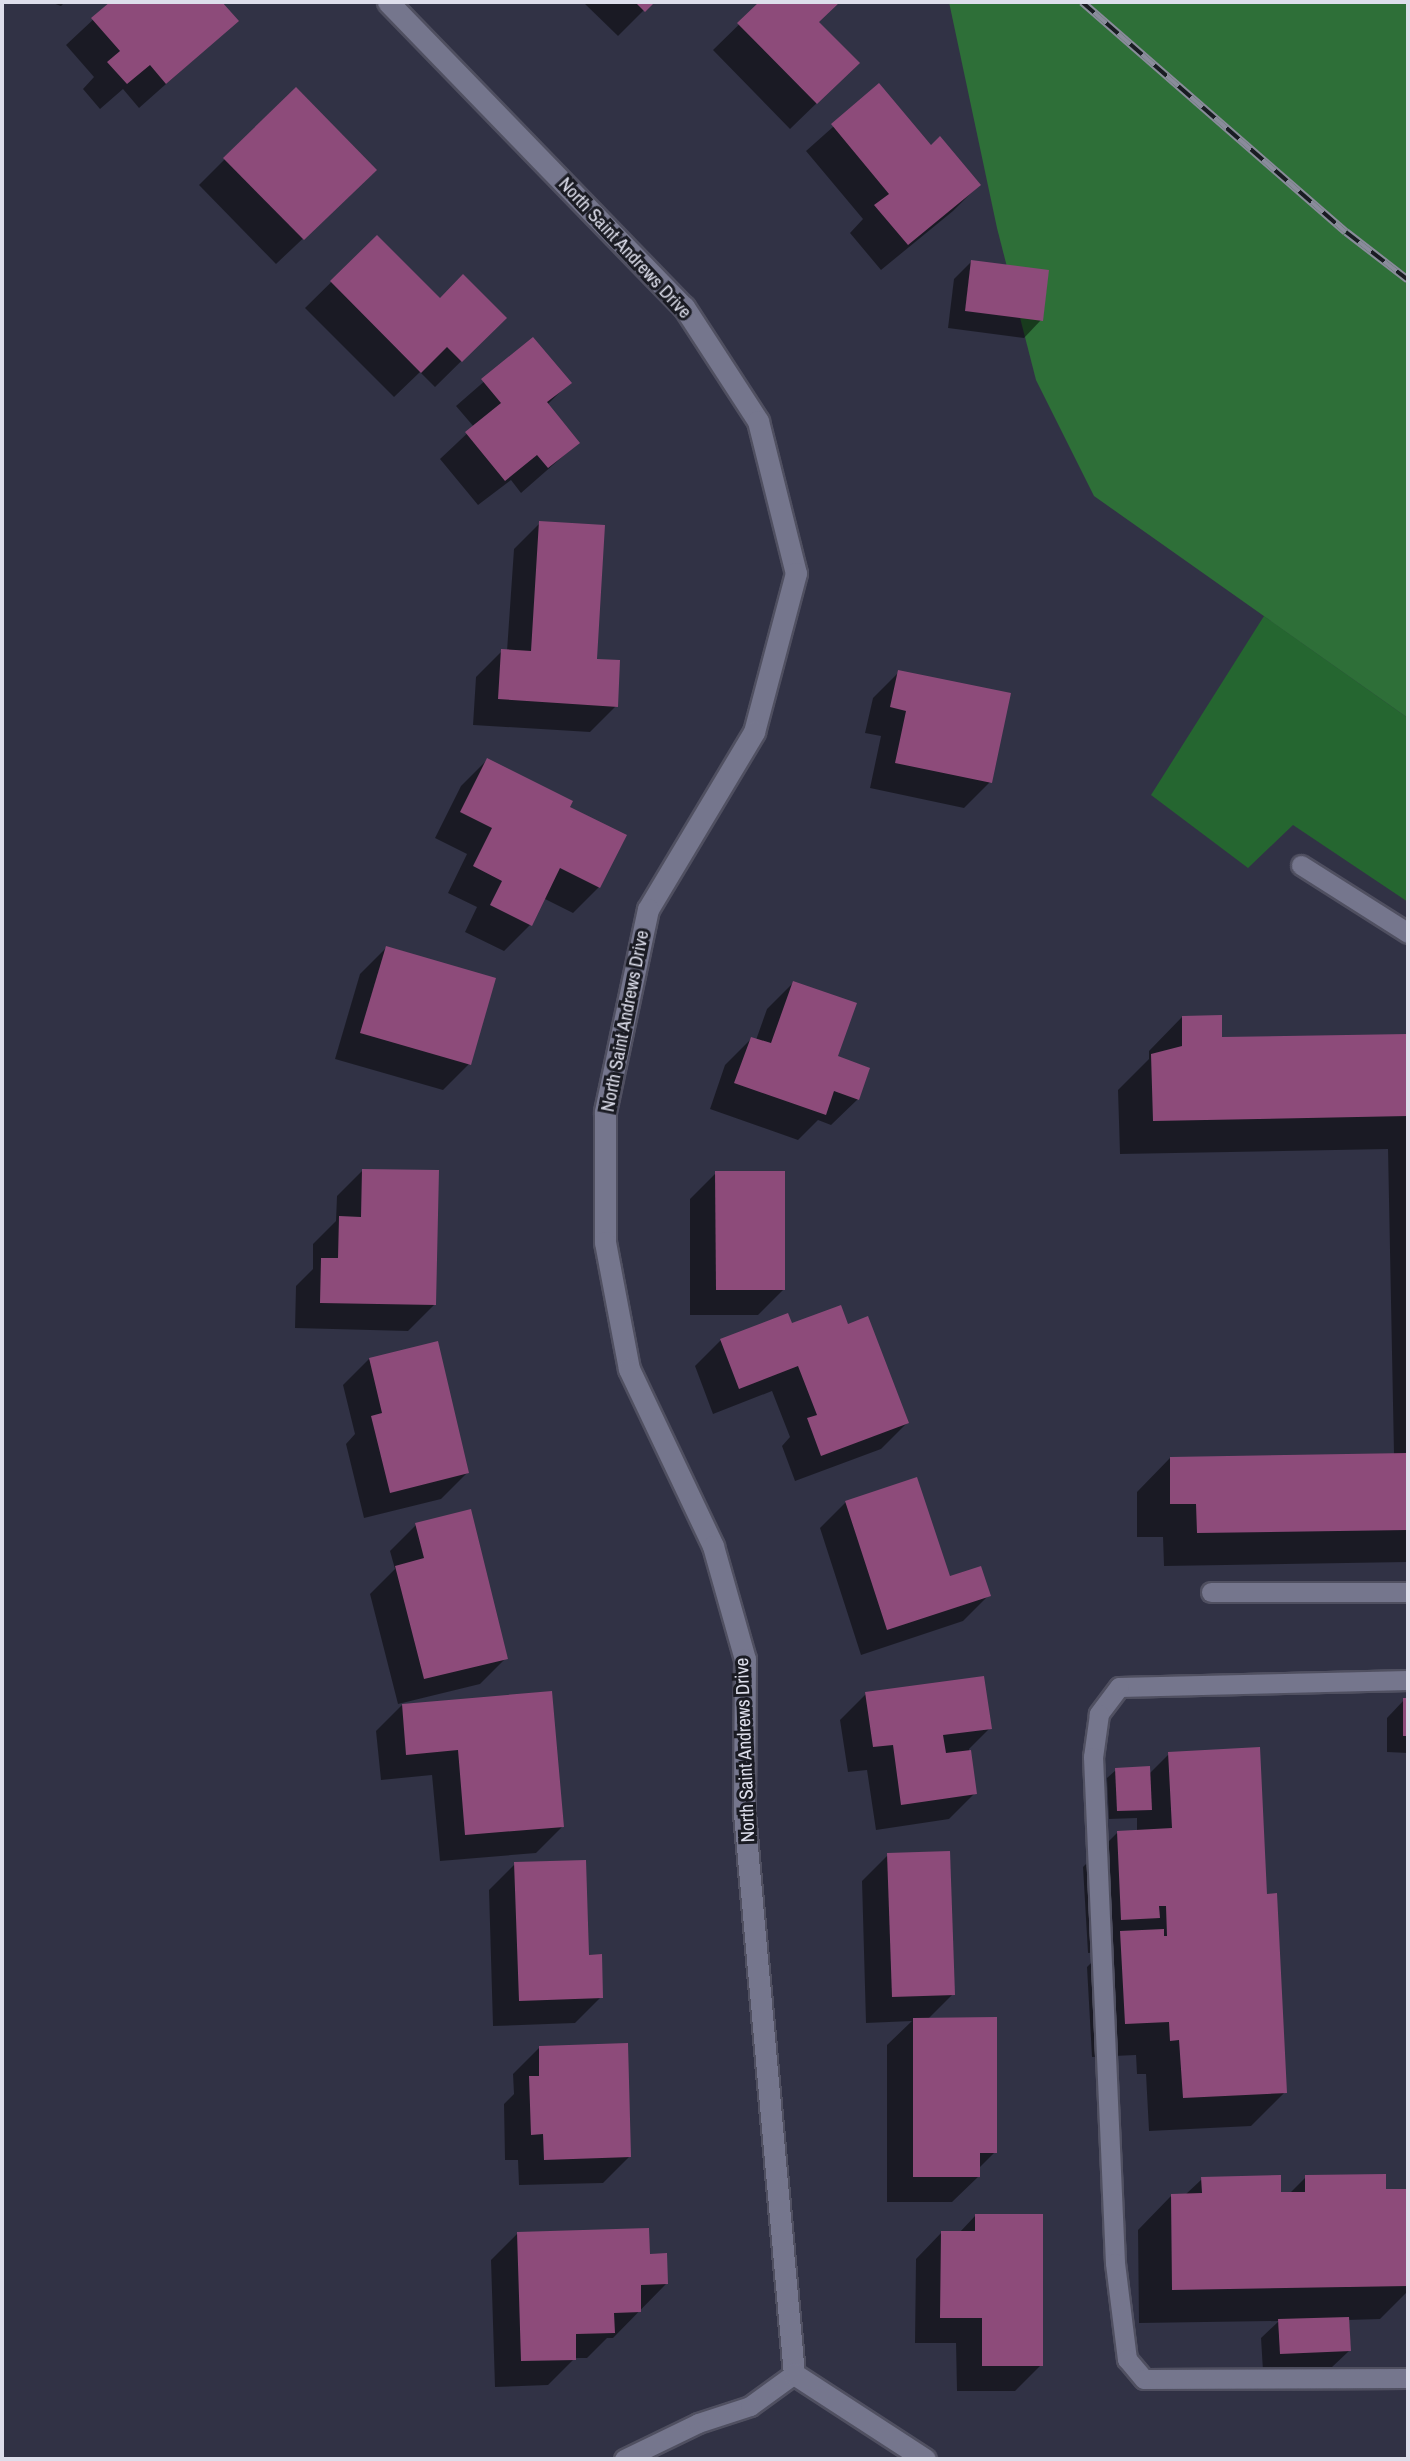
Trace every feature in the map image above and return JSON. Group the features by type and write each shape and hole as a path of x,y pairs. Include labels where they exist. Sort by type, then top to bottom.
{"street":[{"name":"North Saint Andrews Drive","path":"388,2 684,307 758,421 796,573 754,733 648,909 605,1112 604,1242 629,1369 713,1546 745,1659 744,1813 794,2374"},
{"path":"794,2374 925,2459"}],"lane":[{"path":"1301,865 1408,933"},
{"path":"1211,1592 1408,1592"},
{"path":"1408,1679 1119,1687 1099,1714 1093,1757 1115,2263 1127,2359 1144,2379 1408,2378"},
{"path":"624,2459 698,2423 750,2406 794,2374"}],"green space":[{"path":"949,2 1408,2 1408,718 1094,496 1036,380 997,228"},
{"path":"1264,616 1408,718 1408,902 1293,825 1248,868 1151,795"}],"building":[{"path":"110,2 222,2 239,21 166,84 150,65 127,84 107,62 120,51 91,18"},
{"path":"635,2 655,2 645,12"},
{"path":"759,2 840,2 819,22 860,63 817,104 737,23"},
{"path":"879,83 931,145 940,136 981,185 908,245 874,205 889,194 831,124"},
{"path":"296,87 377,170 304,240 223,158"},
{"path":"377,235 440,298 463,274 507,318 462,362 447,347 421,373 330,281"},
{"path":"971,260 1049,270 1043,321 965,311"},
{"path":"533,337 572,383 547,402 580,443 548,468 537,455 505,481 465,432 501,403 481,379"},
{"path":"539,521 605,525 597,659 620,660 618,707 498,699 501,649 531,651"},
{"path":"898,670 1011,693 992,783 895,763 906,711 890,707"},
{"path":"487,758 573,801 570,807 627,835 600,888 560,868 532,926 490,905 502,881 473,866 492,828 460,812"},
{"path":"386,946 496,978 471,1065 360,1033"},
{"path":"793,981 857,1003 838,1056 870,1068 859,1100 834,1091 826,1115 734,1083 751,1037 771,1043"},
{"path":"1222,1015 1222,1037 1408,1034 1408,1116 1153,1121 1151,1054 1182,1046 1182,1016"},
{"path":"362,1169 439,1170 436,1305 320,1303 321,1258 338,1258 339,1216 361,1217"},
{"path":"715,1171 785,1171 785,1290 716,1290"},
{"path":"841,1305 848,1324 868,1316 909,1423 821,1456 807,1418 817,1415 798,1366 739,1389 720,1339 788,1313 792,1323"},
{"path":"438,1341 469,1473 390,1493 371,1416 382,1413 369,1358"},
{"path":"1408,1453 1408,1530 1197,1533 1196,1504 1170,1504 1170,1457"},
{"path":"917,1477 950,1576 981,1566 991,1596 887,1630 845,1501"},
{"path":"471,1509 508,1659 424,1679 395,1566 424,1558 415,1523"},
{"path":"984,1676 992,1729 943,1735 946,1753 971,1750 977,1794 901,1805 893,1745 873,1747 865,1692"},
{"path":"552,1691 564,1827 465,1835 458,1750 406,1755 402,1704"},
{"path":"1403,1698 1408,1698 1408,1736 1403,1736"},
{"path":"1260,1747 1267,1894 1277,1893 1287,2093 1183,2098 1179,2040 1170,2041 1169,2022 1125,2024 1120,1931 1164,1929 1164,1936 1167,1936 1166,1906 1159,1906 1160,1918 1121,1920 1117,1831 1172,1828 1168,1752"},
{"path":"1150,1766 1152,1810 1117,1811 1115,1768"},
{"path":"950,1851 955,1995 892,1997 887,1853"},
{"path":"586,1860 589,1955 602,1954 603,1998 519,2001 514,1862"},
{"path":"997,2017 997,2153 980,2153 980,2177 913,2177 913,2018"},
{"path":"628,2043 631,2157 544,2160 543,2134 531,2135 529,2076 539,2076 539,2046"},
{"path":"1386,2174 1386,2189 1408,2189 1408,2286 1172,2290 1171,2194 1202,2193 1201,2177 1281,2175 1281,2192 1305,2192 1305,2175"},
{"path":"975,2214 1043,2214 1043,2366 982,2366 982,2318 940,2318 941,2231 975,2231"},
{"path":"649,2228 650,2254 667,2253 668,2284 641,2285 641,2312 614,2313 615,2333 576,2334 576,2360 521,2361 517,2232"},
{"path":"1349,2317 1351,2351 1280,2354 1278,2319"}],"railway":[{"path":"1082,2 1346,232 1408,280"}]}
